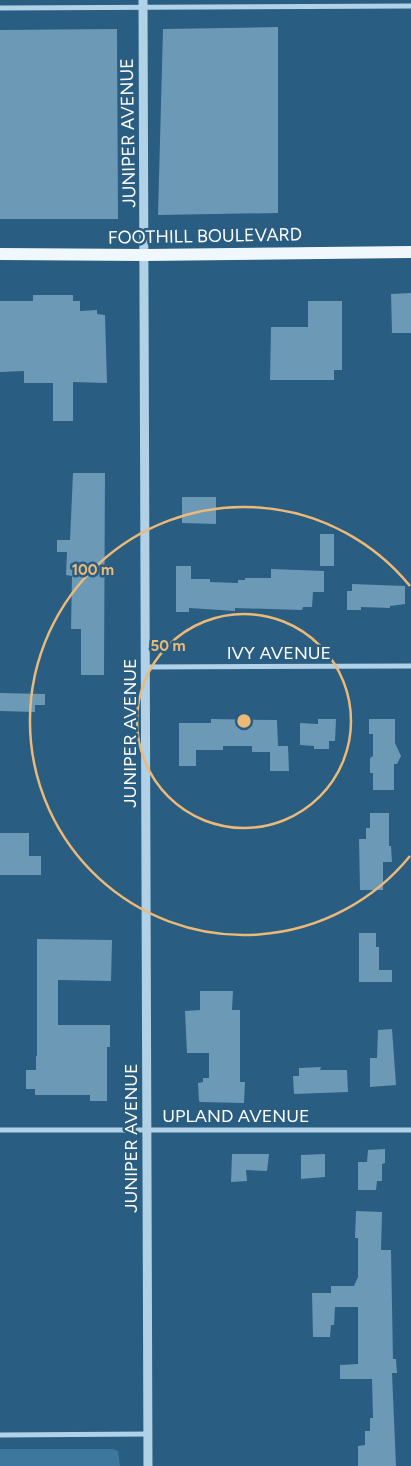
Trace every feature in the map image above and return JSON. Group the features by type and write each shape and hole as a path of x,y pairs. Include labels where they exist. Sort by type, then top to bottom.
{"main road":[{"name":"FOOTHILL BOULEVARD","path":"0,254 145,255 411,252"}],"street":[{"path":"0,8 143,4 411,6"},
{"name":"JUNIPER AVENUE","path":"143,4 148,1466"},
{"name":"IVY AVENUE","path":"146,667 411,666"},
{"name":"UPLAND AVENUE","path":"0,1130 411,1130"},
{"path":"0,1435 148,1434"}],"shaded area":[{"path":"0,1449 113,1449 118,1451 120,1466 0,1466"}],"building":[{"path":"278,27 278,213 158,215 163,29"},
{"path":"117,29 118,219 0,219 0,30"},
{"path":"411,293 411,333 392,333 391,294"},
{"path":"33,295 73,295 73,301 80,301 80,311 97,310 97,314 105,315 107,383 73,382 73,421 53,421 53,383 24,383 24,371 0,372 0,301 33,301"},
{"path":"308,301 342,301 342,370 334,370 334,380 270,380 271,327 308,327"},
{"path":"73,473 105,473 104,675 81,675 81,629 71,629 72,576 66,575 67,552 57,552 57,540 70,540"},
{"path":"182,497 216,497 216,524 182,523"},
{"path":"320,534 334,534 334,566 320,566"},
{"path":"176,566 191,566 191,579 210,579 210,582 238,583 238,580 245,580 245,578 271,578 271,569 324,571 324,592 313,592 312,607 303,607 302,610 235,608 235,611 189,608 189,612 176,612"},
{"path":"352,584 405,586 405,604 390,606 390,608 361,607 361,610 347,610 347,591 352,591"},
{"path":"0,693 45,694 45,705 35,705 35,712 0,711"},
{"path":"211,719 277,720 278,746 288,746 289,771 270,771 270,752 252,752 252,746 223,746 223,750 196,750 196,766 179,766 179,723 211,723"},
{"path":"318,719 336,719 335,741 329,741 329,749 314,749 314,746 300,745 300,723 318,724"},
{"path":"369,719 395,719 395,743 401,756 397,764 394,764 394,790 373,790 373,773 370,773 370,758 373,756 373,734 369,734"},
{"path":"370,813 389,813 389,846 391,846 392,862 383,862 383,890 360,890 359,839 366,839 366,828 370,828"},
{"path":"0,833 29,833 29,856 41,856 41,875 0,875"},
{"path":"359,933 376,933 376,947 379,947 379,970 392,970 392,982 359,982"},
{"path":"37,939 112,940 111,981 58,980 58,1025 110,1025 110,1047 107,1047 107,1101 90,1101 90,1095 35,1095 35,1089 26,1089 26,1070 36,1070"},
{"path":"200,991 233,991 232,1010 240,1010 240,1082 245,1082 244,1103 199,1101 198,1083 203,1082 203,1078 209,1078 209,1053 187,1053 185,1011 200,1010"},
{"path":"392,1029 396,1085 370,1087 370,1058 377,1058 378,1030"},
{"path":"321,1067 320,1070 347,1070 348,1092 294,1094 293,1076 299,1076 299,1068"},
{"path":"385,1149 385,1163 382,1164 382,1181 377,1181 376,1190 358,1190 358,1162 367,1162 368,1150"},
{"path":"232,1154 269,1154 267,1171 246,1170 247,1181 231,1182"},
{"path":"325,1154 325,1177 301,1179 301,1155"},
{"path":"356,1211 382,1212 381,1250 391,1250 393,1359 396,1359 397,1373 392,1373 396,1466 358,1466 358,1446 365,1445 365,1431 370,1431 370,1418 373,1418 372,1379 340,1379 340,1365 358,1364 358,1307 335,1307 334,1325 331,1325 330,1337 313,1337 312,1293 331,1293 331,1286 354,1286 358,1277 358,1238 355,1238"}]}
